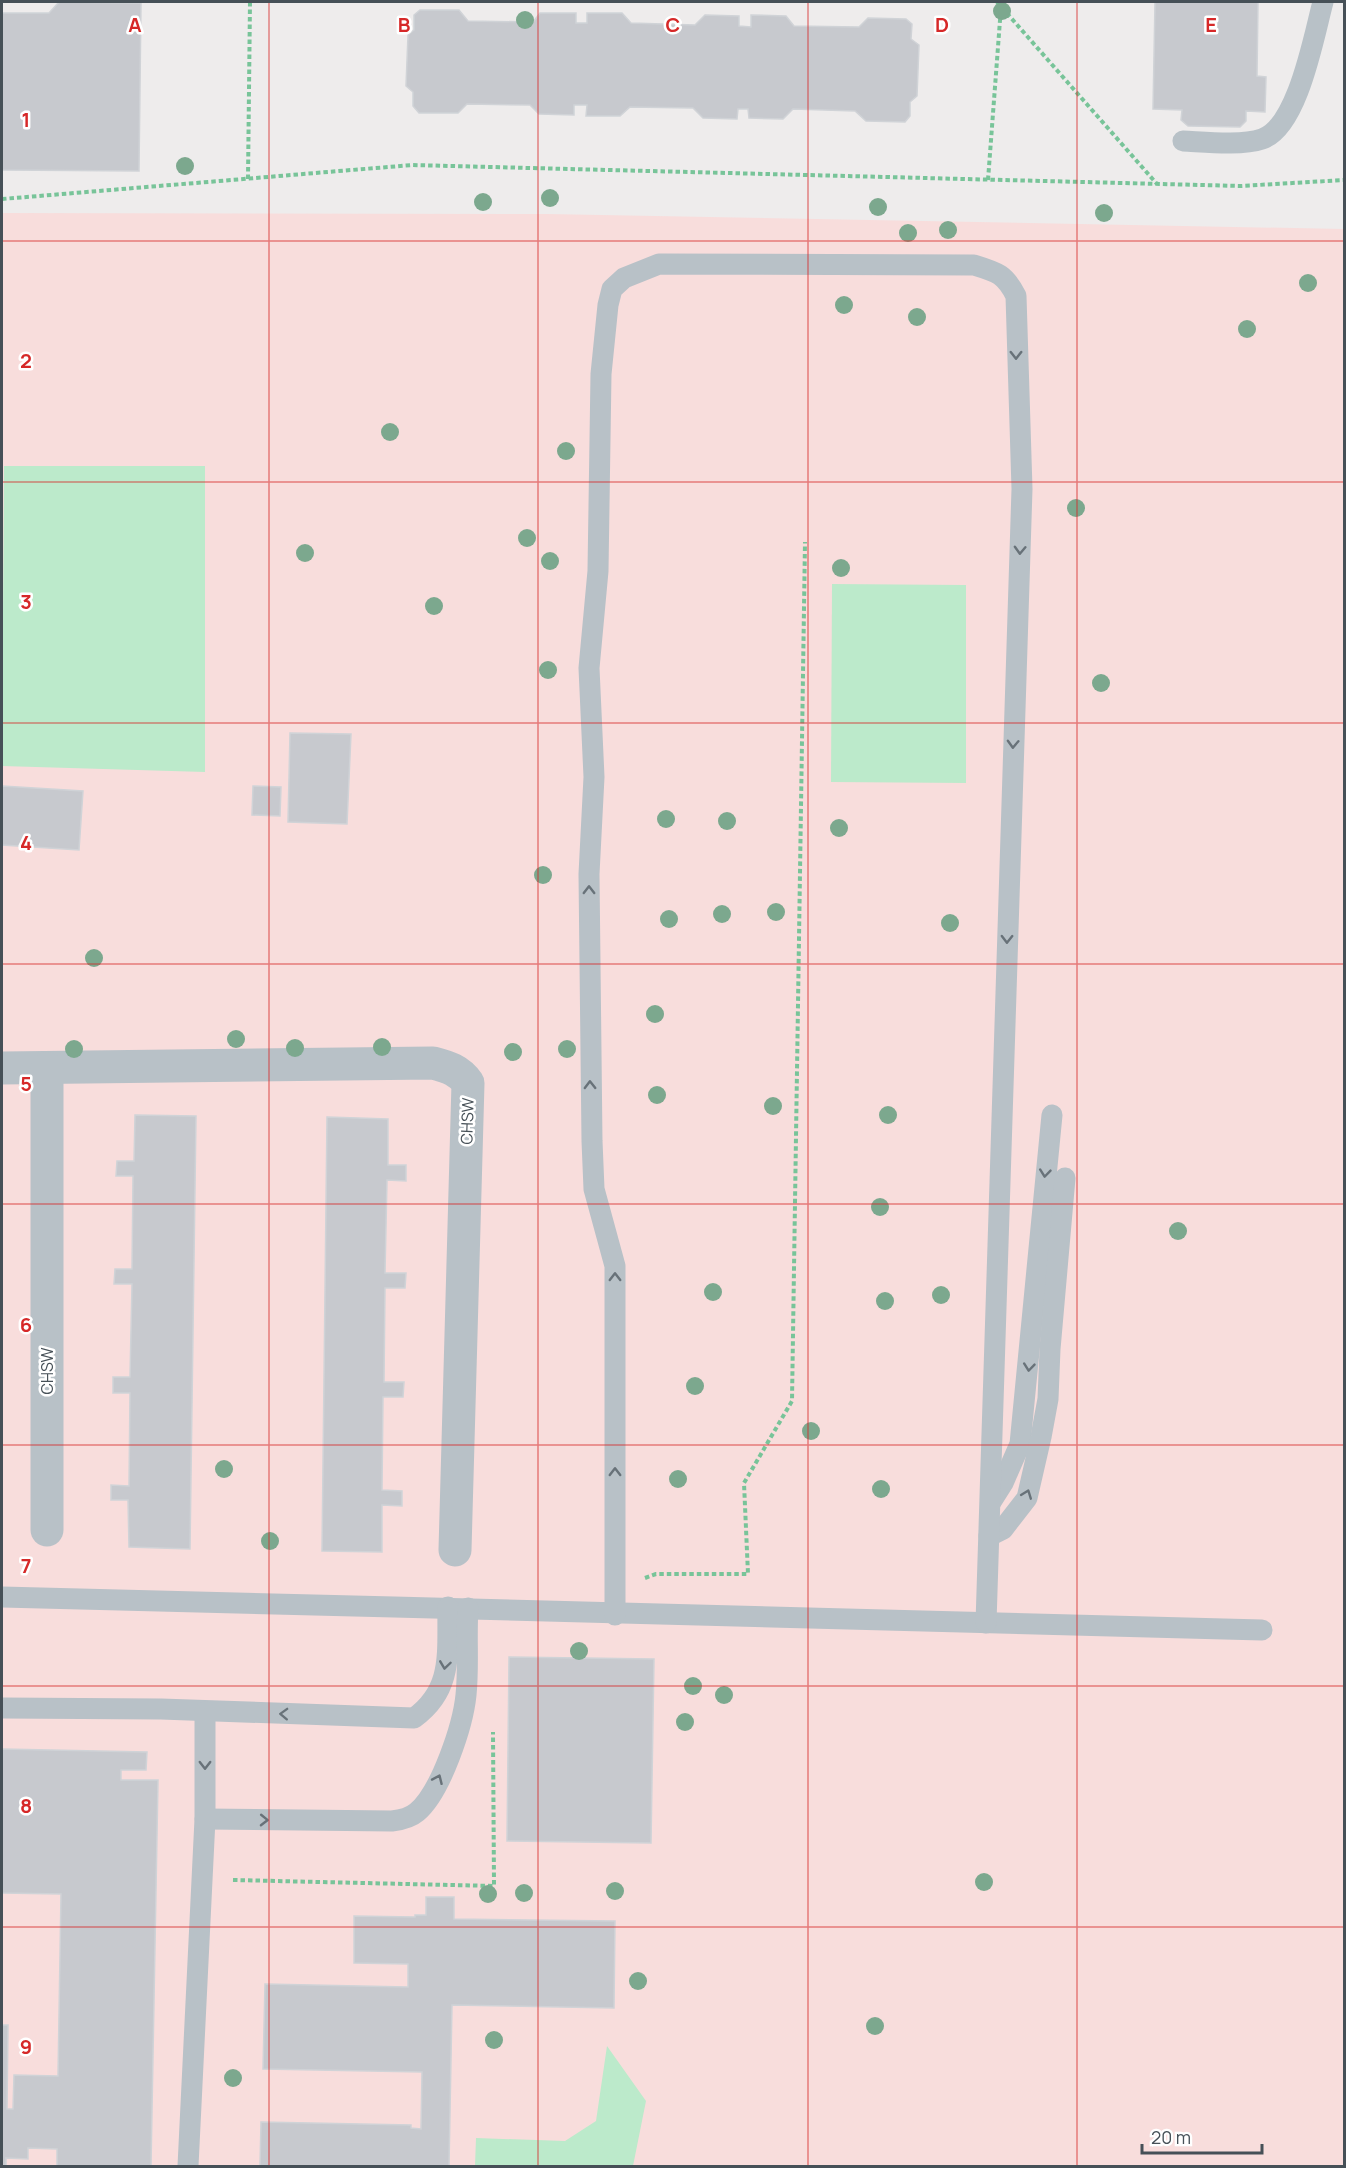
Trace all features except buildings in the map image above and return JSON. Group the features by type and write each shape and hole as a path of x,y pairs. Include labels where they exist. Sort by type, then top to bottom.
{"street":[{"name":"CHSW","path":"2,1068 433,1063 458,1072 464,1078 468,1083 455,1550"},
{"name":"CHSW","path":"47,1069 47,1530"}],"lane":[{"path":"1183,141 1215,143 1262,139 1276,130 1294,100 1323,2"},
{"path":"615,1615 615,1266 594,1189 591,1141 589,874 594,777 590,668 597,571 601,374 608,305 612,289 624,278 659,264 974,265 1008,280 1016,296 1022,489 986,1623"},
{"path":"990,1503 1003,1483 1020,1444 1052,1115"},
{"path":"989,1536 1003,1529 1027,1498 1041,1437 1048,1399 1050,1343 1065,1178"},
{"path":"2,1597 458,1607 615,1615 1262,1630"},
{"path":"2,1708 414,1718 427,1709 441,1690 458,1607"},
{"path":"206,1819 392,1821 405,1820 418,1812 436,1786 458,1734 466,1695 458,1607"},
{"path":"188,2166 206,1819 205,1712"}],"path":[{"path":"248,179 250,2"},
{"path":"997,2 1158,184"},
{"path":"988,180 1001,7"},
{"path":"2,199 412,165 1241,186 1344,180"},
{"path":"615,1589 656,1574 748,1574 744,1483 792,1401 804,542"},
{"path":"231,1880 494,1886 493,1724"}],"shaded area":[{"path":"2,213 547,214 1344,229 1344,2166 2,2166"}],"green space":[{"path":"4,466 205,466 205,772 2,766"},
{"path":"832,584 966,585 966,783 831,782"},
{"path":"607,2046 646,2101 633,2166 475,2166 476,2138 565,2141 596,2121"}]}
